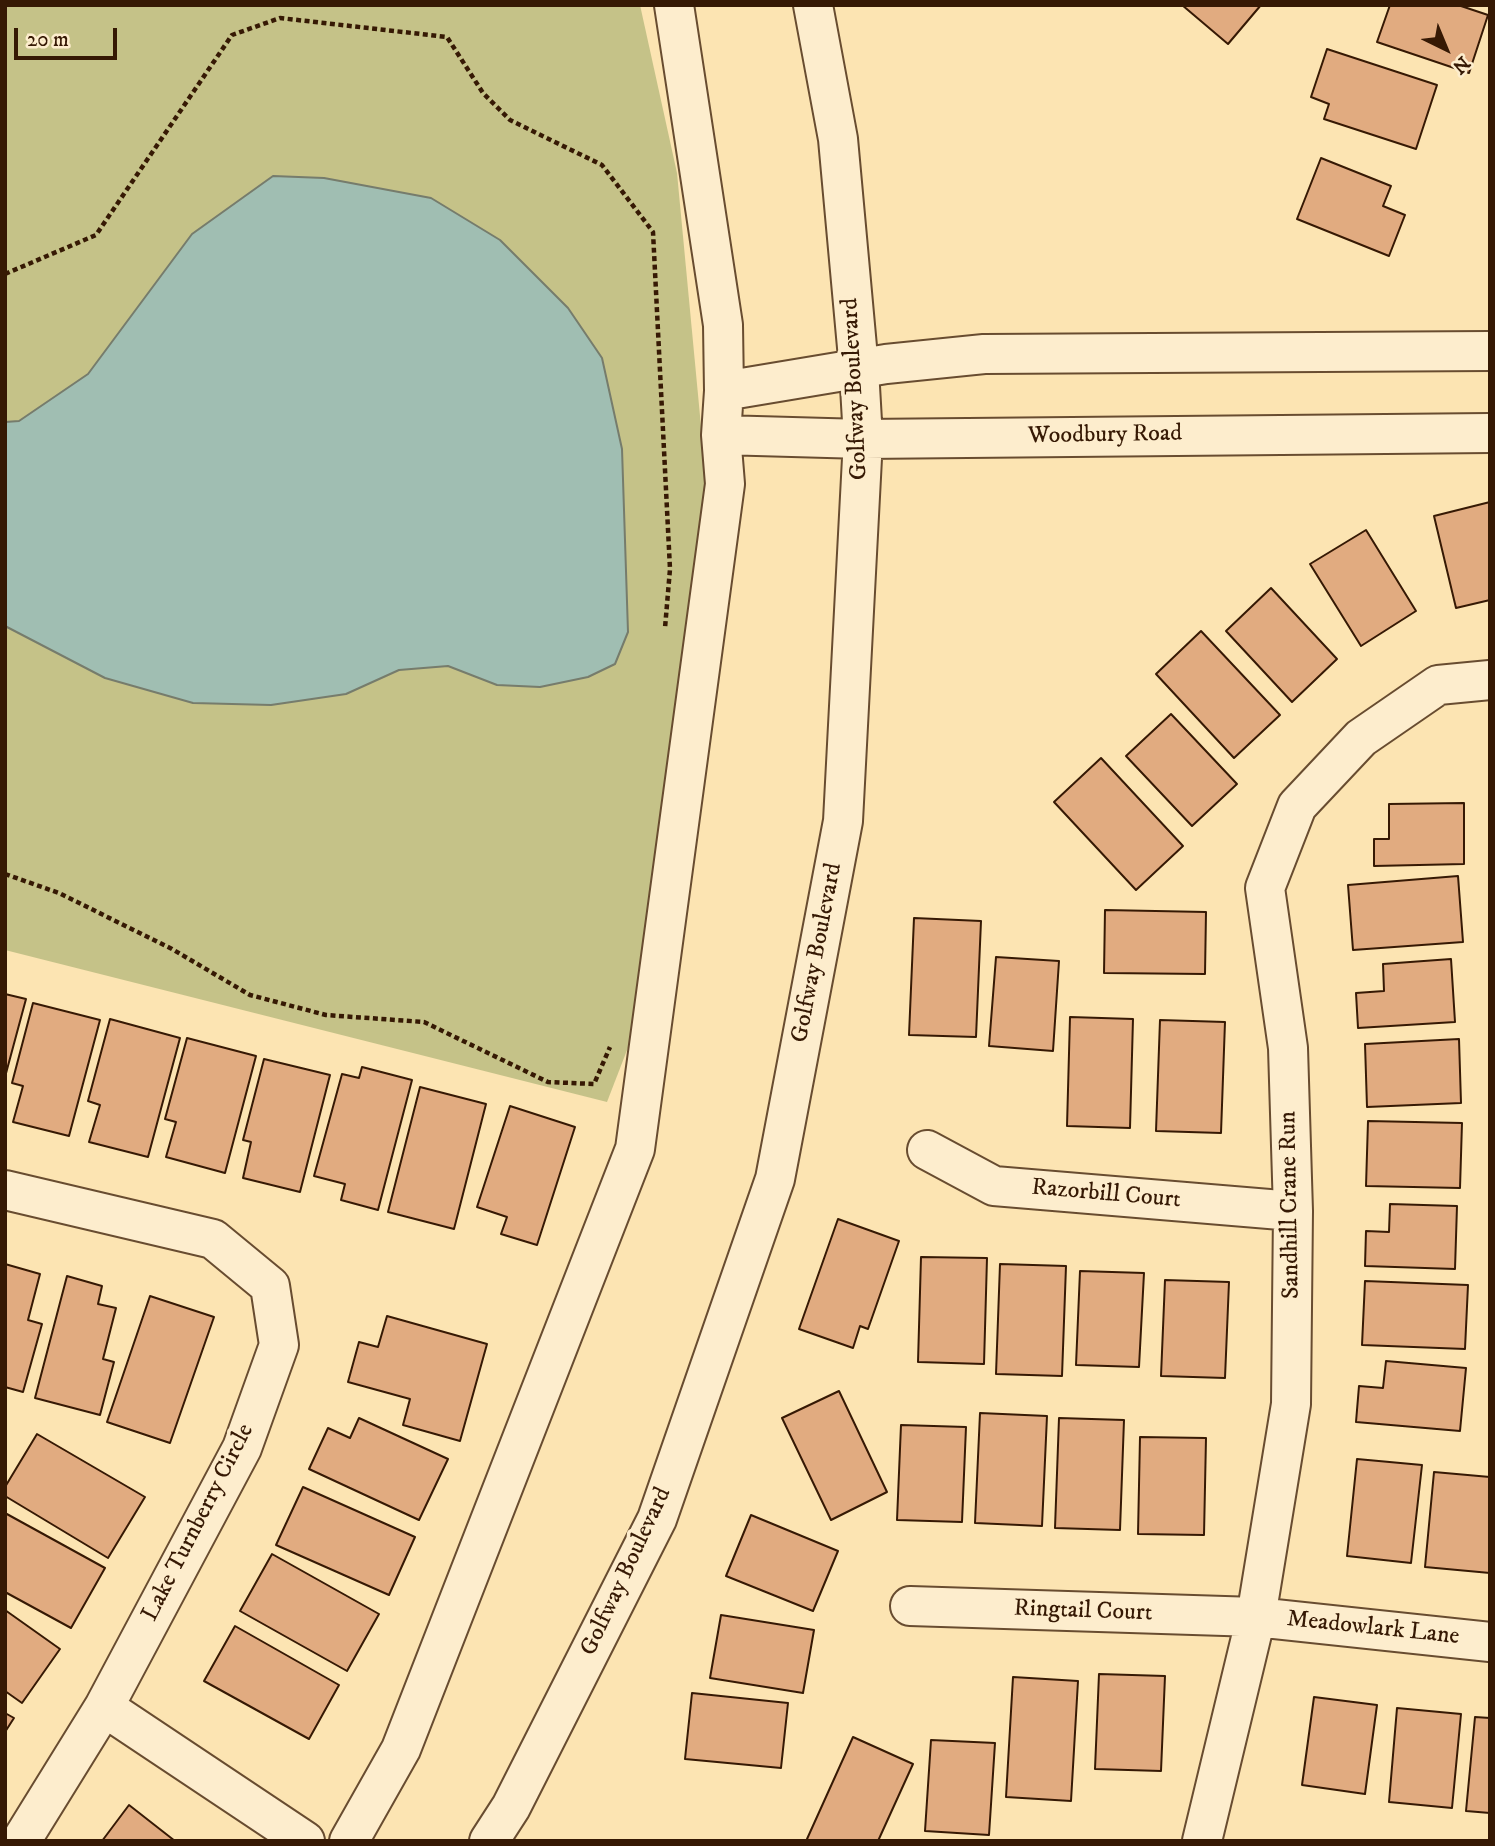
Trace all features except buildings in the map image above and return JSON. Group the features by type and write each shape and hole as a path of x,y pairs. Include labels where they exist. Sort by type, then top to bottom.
{"street":[{"path":"349,1841 401,1749 635,1149 725,484 721,435 724,391 723,325 674,5"},
{"name":"Golfway Boulevard","path":"489,1841 511,1807 657,1518 775,1179 843,821 863,439 838,139 813,5"},
{"path":"724,391 886,364 984,355 1490,351"},
{"name":"Woodbury Road","path":"721,435 863,439 1490,433"},
{"name":"Sandhill Crane Run","path":"1202,1841 1256,1617 1291,1404 1293,1211 1288,1048 1265,888 1297,806 1361,738 1438,685 1490,680"},
{"name":"Razorbill Court","path":"927,1150 994,1186 1293,1211"},
{"name":"Lake Turnberry Circle","path":"5,1190 213,1239 270,1286 279,1345 242,1448 104,1707 21,1841"},
{"name":"Ringtail Court","path":"910,1606 1256,1617"},
{"name":"Meadowlark Lane","path":"1256,1617 1490,1642"},
{"path":"104,1707 305,1841"}],"path":[{"path":"5,274 96,236 232,35 280,18 447,37 483,93 510,120 602,165 653,232 670,569 665,637"},
{"path":"5,874 59,893 172,949 250,995 326,1015 424,1022 548,1082 594,1084 610,1046"}],"shaded area":[{"path":"5,5 640,5 677,173 706,479 656,975 607,1102 5,950"},
{"path":"273,176 324,178 431,198 500,240 568,308 602,358 622,449 628,632 615,664 588,677 540,687 497,685 448,666 399,670 346,694 271,705 193,703 105,678 5,626 5,422 19,421 88,374 192,234"}]}
